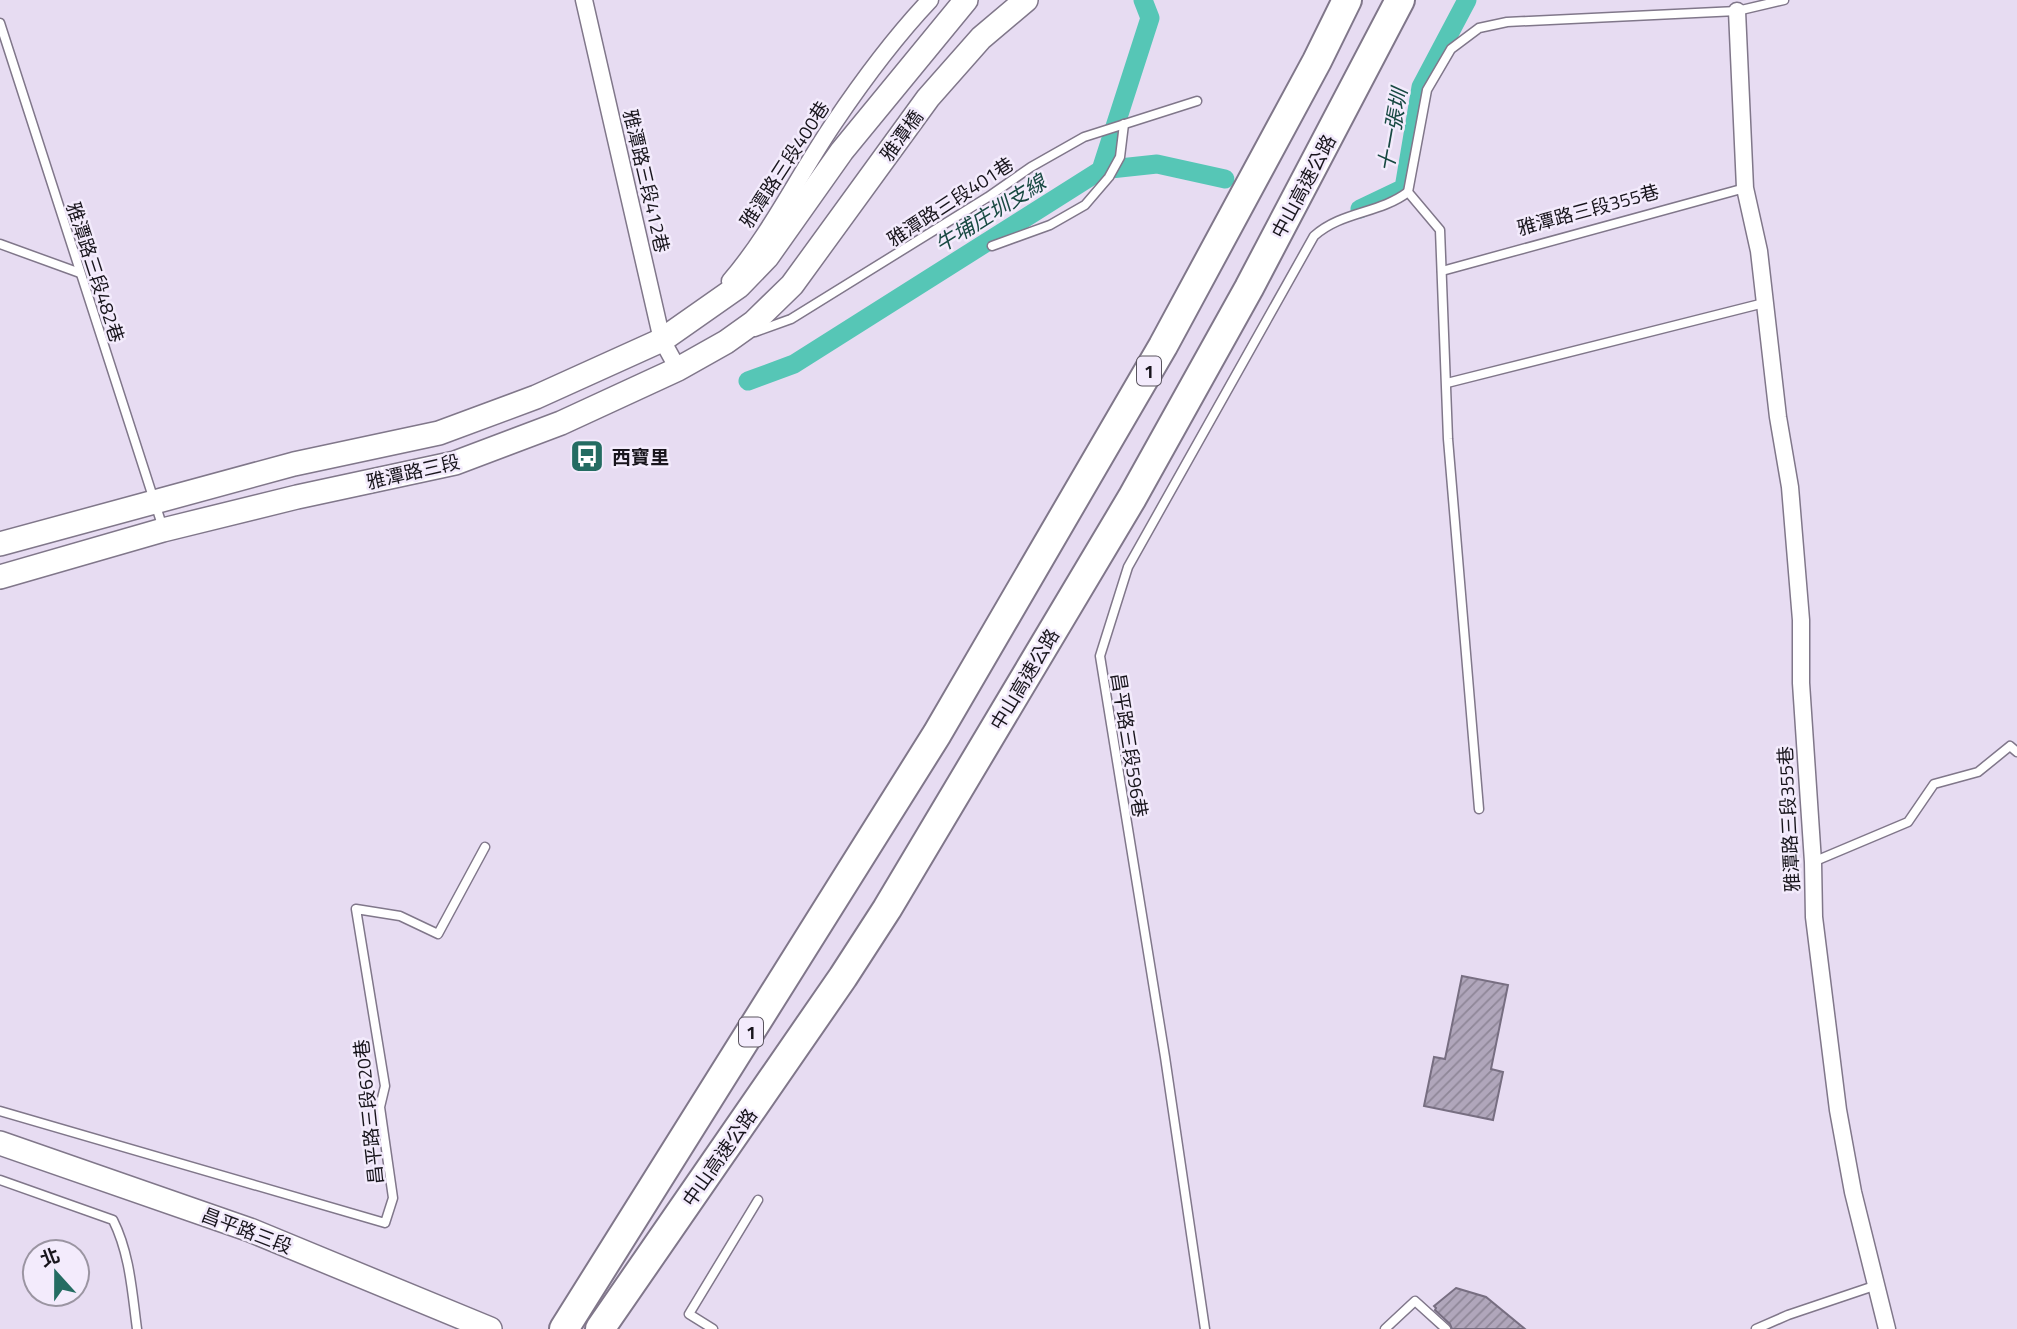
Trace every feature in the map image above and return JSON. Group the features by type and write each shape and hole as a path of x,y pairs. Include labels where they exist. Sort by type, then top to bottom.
{"highway":[{"name":"中山高速公路","path":"565,1328 937,734 1163,346 1317,61 1347,0"},
{"name":"中山高速公路","path":"600,1329 887,909 1132,498 1249,288 1400,0"}],"street":[{"name":"雅潭路三段412巷","path":"584,0 662,340 678,369"},
{"name":"雅潭路三段400巷","path":"662,340 713,300 741,267 774,221 841,113 897,35 930,0"},
{"name":"雅潭橋","path":"767,257 842,151 966,0"},
{"name":"雅潭橋","path":"792,285 928,98 981,38 1026,0"},
{"name":"雅潭路三段355巷","path":"1737,11 1745,188 1759,251 1790,487 1801,620 1801,683 1814,918 1838,1110 1853,1192 1888,1329"},
{"name":"雅潭路三段","path":"0,544 294,464 375,448 452,429 490,416 573,382 662,340 739,286 767,257"},
{"name":"雅潭路三段","path":"0,577 163,530 297,497 456,463 561,423 678,369 726,342 774,304 792,285"},
{"name":"昌平路三段","path":"0,1143 250,1230 490,1329"}],"lane":[{"path":"1479,809 1448,439 1440,230 1408,192 1427,90 1451,49 1479,28 1507,22 1737,11 1784,0"},
{"name":"雅潭路三段482巷","path":"0,23 163,530"},
{"name":"雅潭路三段401巷","path":"726,342 790,319 988,197 1031,167 1084,137 1197,101"},
{"path":"992,246 1050,225 1085,205 1109,177 1120,157 1122,125"},
{"name":"雅潭路三段355巷","path":"1442,271 1745,188"},
{"name":"昌平路三段596巷","path":"1205,1329 1100,656 1128,567 1314,236 1327,224 1396,201 1408,192"},
{"path":"0,244 80,273"},
{"path":"1447,383 1764,303"},
{"path":"1813,862 1908,822 1934,784 1978,772 2010,746 2017,752"},
{"name":"昌平路三段620巷","path":"0,1111 385,1223 393,1198 380,1107 384,1086 356,909 400,916 438,934 485,847"},
{"path":"0,1180 113,1220 122,1237 126,1254 137,1329"},
{"path":"713,1329 689,1314 758,1200"},
{"path":"1756,1329 1788,1315 1877,1285"},
{"path":"1385,1329 1415,1301 1446,1329"}],"building":[{"path":"1462,976 1508,985 1491,1069 1503,1072 1493,1120 1424,1106 1434,1057 1445,1059"},
{"path":"1456,1288 1486,1297 1525,1329 1452,1329 1434,1306"}],"waterway":[{"name":"牛埔庄圳支線","path":"748,381 794,364 1101,170 1150,18 1143,0"},
{"name":"十一張圳","path":"1360,209 1404,188 1421,87 1467,0"},
{"name":"十一張圳","path":"1101,170 1157,164 1225,179"}],"place":[{"name":"西寶里","path":"587,456"}]}
